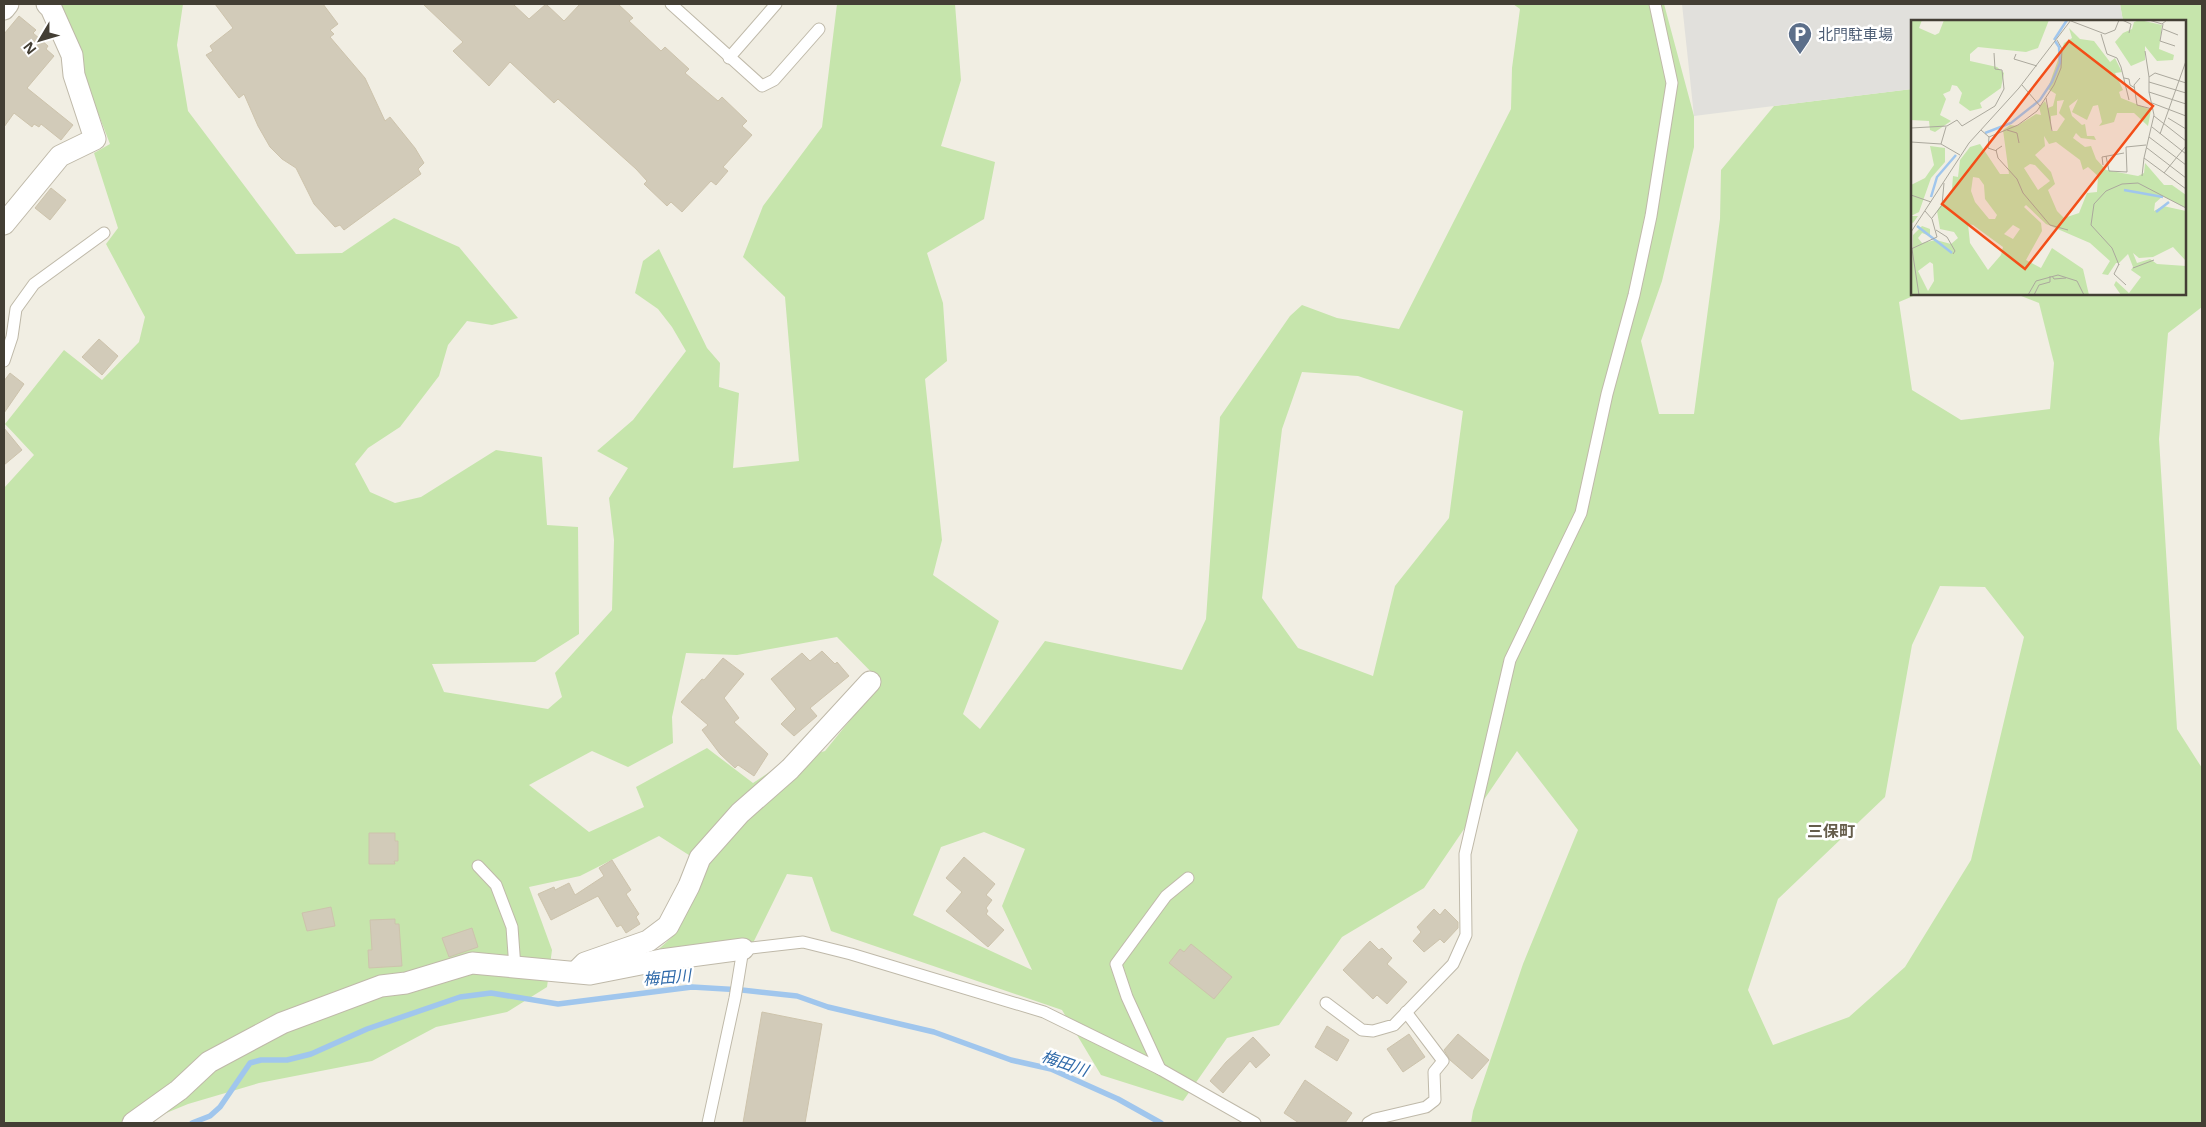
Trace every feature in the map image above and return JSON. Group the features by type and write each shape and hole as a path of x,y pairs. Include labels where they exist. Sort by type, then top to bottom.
{"street":[{"path":"4,9 8,4"},
{"path":"4,224 60,156 95,139 74,75 72,55 48,4"},
{"path":"575,972 585,962 648,941 668,926 690,886 700,858 740,813 790,768 870,682"},
{"path":"133,1123 179,1090 209,1062 282,1023 381,986 406,983 472,963 590,974 661,960 743,949"}],"lane":[{"path":"671,4 762,86 774,80 818,28"},
{"path":"729,58 776,4"},
{"path":"1326,1003 1362,1030 1373,1031 1394,1025 1453,964 1466,935 1467,894 1465,854 1510,660 1581,513 1607,394 1636,286 1664,145 1672,82 1655,4"},
{"path":"4,361 12,337 16,309 34,284 104,234"},
{"path":"478,866 496,885 512,927 515,968"},
{"path":"1160,1069 1128,997 1116,964 1160,903 1188,878"},
{"path":"708,1123 740,974 743,949 803,942 851,954 1044,1012 1160,1069 1255,1123"},
{"path":"1368,1123 1375,1119 1426,1107 1435,1100 1434,1072 1443,1061 1406,1012"}],"green space":[{"path":"60,4 183,4 177,45 188,111 296,254 342,253 394,218 459,247 518,318 492,325 467,321 448,345 439,376 400,427 368,448 355,464 370,492 395,503 421,497 496,450 542,457 547,525 578,527 579,634 535,662 432,664 444,692 548,709 562,697 555,673 612,610 614,540 609,498 628,468 597,451 633,420 686,351 672,327 658,309 635,293 643,261 659,249 707,348 720,363 719,387 739,393 733,468 799,461 785,297 743,257 763,206 822,127 837,4 955,4 961,80 941,146 995,162 984,219 927,253 943,303 947,361 925,379 942,540 933,575 999,621 963,714 980,729 1045,641 1182,670 1206,619 1220,417 1290,316 1302,305 1337,318 1399,329 1511,109 1512,68 1520,9 1513,4 1664,4 1694,116 1694,147 1662,281 1641,341 1659,414 1694,414 1720,219 1721,170 1774,106 1911,89 1911,295 1916,295 1899,302 1912,390 1961,420 2050,409 2054,363 2039,303 2019,295 2186,295 2186,20 2123,20 2120,4 2202,4 2202,307 2168,333 2159,439 2177,729 2202,768 2202,1123 1471,1123 1473,1111 1523,964 1578,830 1517,751 1424,888 1342,937 1279,1025 1227,1038 1183,1101 1101,1075 1062,1010 831,931 812,877 787,874 753,943 650,957 672,937 703,864 659,836 580,876 529,887 552,950 547,987 507,1012 436,1027 372,1061 259,1083 188,1104 142,1123 4,1123 4,488 34,455 5,424 64,350 102,380 139,342 145,317 106,244 118,228 94,153 110,144 81,69","holes":["1302,372 1358,376 1463,411 1449,518 1395,586 1373,676 1298,648 1262,598 1282,429","1940,586 1985,587 2024,637 1971,860 1905,967 1849,1017 1773,1045 1748,990 1778,899 1885,797 1912,645","837,637 881,682 825,751 782,764 753,783 707,748 636,787 644,807 589,832 529,785 592,751 628,767 673,743 672,717 686,653 737,655","984,832 1025,849 1002,906 1032,970 913,915 941,847"]}],"shaded area":[{"name":"北門駐車場","path":"1682,4 2120,4 2123,20 1911,20 1911,89 1694,116"}],"building":[{"path":"215,4 323,4 338,24 330,30 334,34 330,37 365,78 385,121 390,117 415,148 424,163 418,169 421,174 344,230 340,225 335,227 314,204 296,168 282,159 270,147 258,126 244,94 239,98 206,55 213,51 210,46 233,28"},
{"path":"423,4 513,4 529,19 546,4 564,21 580,4 618,4 633,18 629,21 661,51 665,47 689,69 685,73 718,101 722,97 747,121 742,126 752,135 723,167 728,171 716,185 711,181 682,212 671,202 667,206 644,184 647,181 636,169 558,99 554,103 510,62 489,86 453,51 463,42"},
{"path":"19,16 36,30 33,33 48,46 46,49 54,56 27,88 73,125 61,140 41,124 39,127 34,124 32,127 14,113 4,127 4,34"},
{"path":"51,188 66,200 50,220 35,208"},
{"path":"99,339 118,356 102,375 82,357"},
{"path":"10,373 24,384 4,413 4,381"},
{"path":"4,428 22,450 4,465"},
{"path":"822,651 835,664 837,662 849,676 810,708 817,716 794,736 781,724 796,709 771,679 802,653 810,661"},
{"path":"723,658 744,674 724,698 739,718 734,722 768,754 754,776 738,765 735,768 720,754 702,730 708,725 681,702"},
{"path":"369,833 395,833 395,841 398,841 398,861 394,861 395,864 369,864"},
{"path":"964,857 995,884 986,895 992,900 986,908 988,911 986,914 1004,930 988,947 946,911 962,892 946,878"},
{"path":"612,860 631,890 626,894 639,914 636,917 640,924 626,933 621,925 617,927 598,896 551,920 538,894 554,887 555,890 569,883 575,895 604,876 599,868"},
{"path":"331,907 335,926 307,931 302,913"},
{"path":"1434,909 1440,915 1445,909 1458,922 1458,928 1444,943 1440,939 1424,952 1413,941 1421,932 1417,927"},
{"path":"395,919 395,924 399,924 402,966 369,968 368,950 372,950 370,920"},
{"path":"472,928 478,947 449,957 442,938"},
{"path":"1370,941 1379,950 1382,948 1392,958 1387,964 1407,982 1387,1004 1377,995 1373,999 1343,970"},
{"path":"1191,944 1232,977 1214,999 1169,963 1180,949 1184,952"},
{"path":"762,1012 822,1024 805,1123 743,1123"},
{"path":"1327,1026 1349,1040 1337,1061 1315,1047"},
{"path":"1409,1034 1425,1057 1403,1072 1387,1049"},
{"path":"1458,1034 1489,1060 1472,1079 1450,1060 1444,1050"},
{"path":"1253,1037 1270,1055 1256,1068 1250,1061 1223,1093 1210,1081 1226,1062"},
{"path":"1305,1080 1352,1113 1345,1123 1299,1123 1284,1113"}],"waterway":[{"name":"梅田川","path":"192,1123 210,1116 220,1107 250,1063 261,1060 287,1060 311,1054 367,1029 460,997 491,993 558,1004 692,987 797,996 828,1007 934,1032 1011,1060 1051,1069 1118,1099 1161,1123"}],"place":[{"name":"北門駐車場","path":"1800,55"}],"district":[{"name":"三保町","path":"1831,831"}]}
